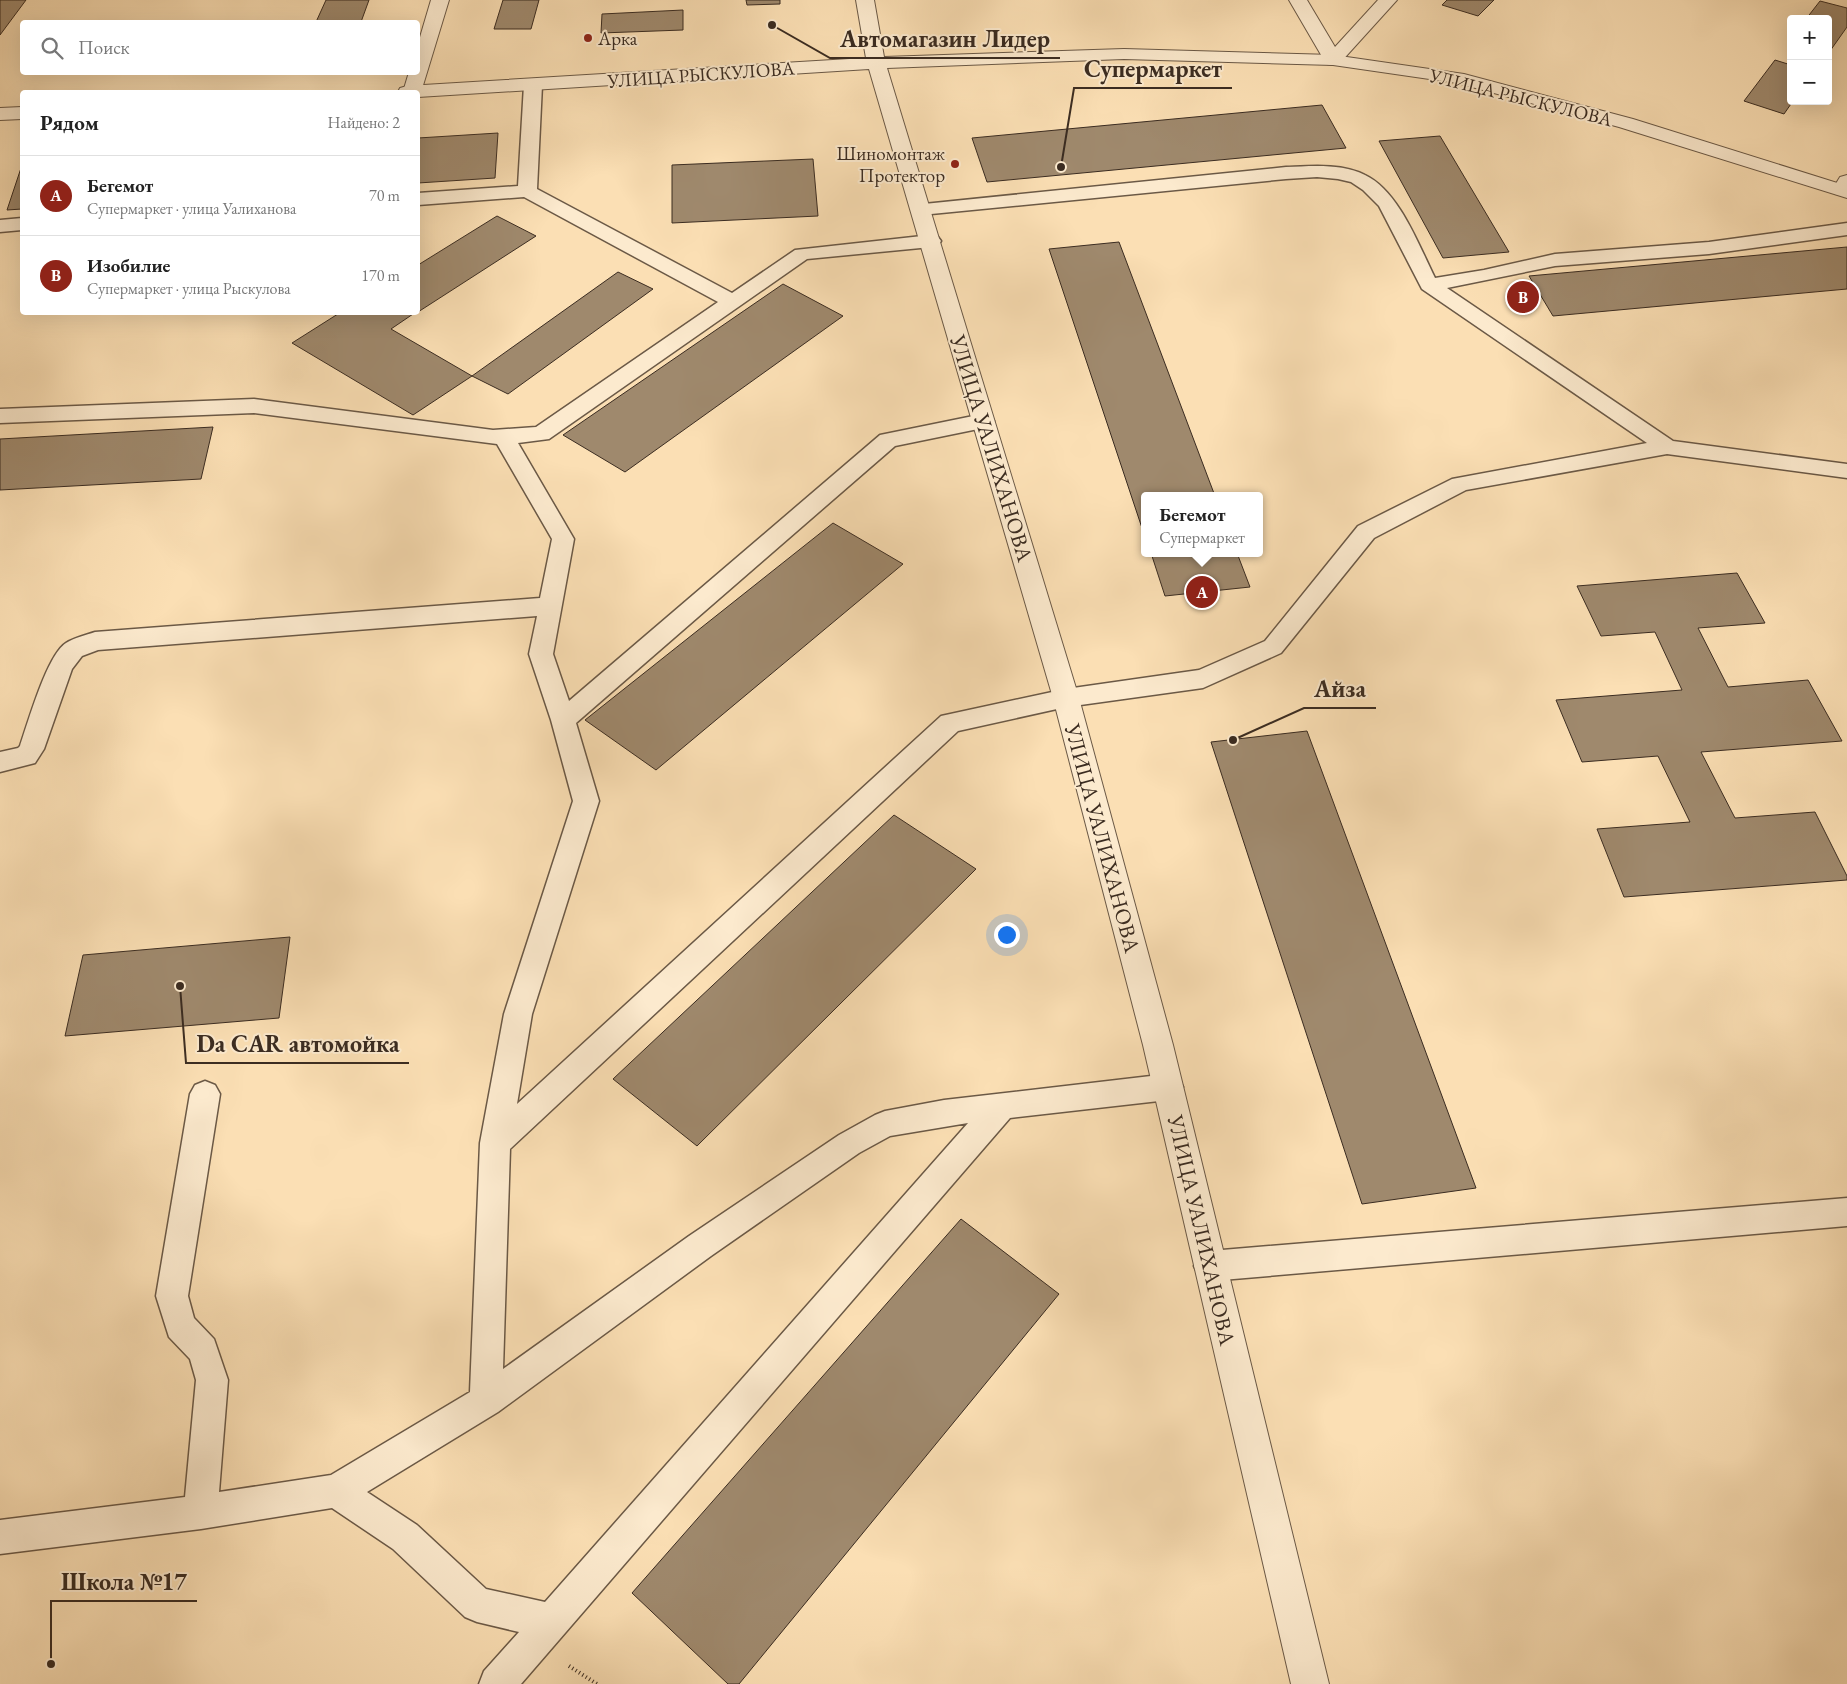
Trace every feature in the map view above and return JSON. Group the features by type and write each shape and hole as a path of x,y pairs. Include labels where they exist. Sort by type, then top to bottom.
{"street":[{"path":"420,66 440,0"},
{"name":"УЛИЦА УАЛИХАНОВА","path":"865,0 876,63 931,241 1066,698 1168,1087 1310,1684"},
{"path":"1298,0 1333,60 1388,0"},
{"name":"УЛИЦА РЫСКУЛОВА","path":"420,91 876,63 1124,54 1333,60 1458,78 1626,123 1845,188"},
{"path":"413,90 417,75"},
{"path":"0,114 20,113"}],"lane":[{"path":"527,192 533,84"},
{"path":"921,209 1286,173 1317,171 1338,173 1358,178 1370,186 1387,204 1429,285 1667,447"},
{"path":"420,199 527,192 733,302"},
{"path":"0,226 20,224"},
{"path":"1429,285 1484,276 1555,260 1709,248 1847,229"},
{"path":"0,416 254,406 493,437 541,434 802,254 931,241"},
{"path":"563,720 888,440 983,421"},
{"path":"486,1401 495,1143 518,1014 586,801 563,720 541,654 563,539 503,436"},
{"path":"495,1143 950,723 1066,698 1203,679 1273,648 1366,532 1460,484 1667,447 1847,471"},
{"path":"0,762 26,756 31,749 61,666 73,650 95,641 551,606"},
{"path":"0,1537 201,1512 336,1490 486,1401 700,1246 849,1144 885,1124 944,1113 1168,1087"},
{"path":"201,1512 212,1380 203,1350 180,1326 172,1296 205,1094"},
{"path":"497,1684 1002,1106"},
{"path":"1210,1266 1847,1212"},
{"path":"336,1490 406,1536 477,1605 552,1621"}],"building":[{"path":"0,0 26,0 0,35"},
{"path":"326,0 369,0 362,20 317,20"},
{"path":"503,0 539,0 531,29 494,29"},
{"path":"746,0 780,0 780,4 747,5"},
{"path":"1447,0 1494,0 1478,16 1442,5"},
{"path":"1820,1 1847,8 1847,27 1832,48 1832,15 1809,15"},
{"path":"683,10 683,30 601,33 602,14"},
{"path":"1775,60 1787,64 1787,105 1790,105 1784,114 1744,101"},
{"path":"1322,105 1346,148 987,182 972,138"},
{"path":"498,133 495,178 420,183 420,138"},
{"path":"1440,136 1509,252 1443,258 1379,141"},
{"path":"813,159 818,216 672,223 672,165"},
{"path":"20,171 20,209 7,210"},
{"path":"497,216 536,236 420,311 420,264"},
{"path":"1119,242 1213,492 1141,492 1141,525 1049,249"},
{"path":"1847,247 1847,289 1553,316 1529,276"},
{"path":"618,272 653,289 508,394 472,376"},
{"path":"783,284 843,316 625,472 563,435"},
{"path":"336,315 412,315 391,329 472,376 413,415 292,343"},
{"path":"213,427 201,479 0,490 0,439"},
{"path":"833,523 903,564 656,770 585,720"},
{"path":"1152,557 1239,557 1250,587 1165,596"},
{"path":"1737,573 1765,623 1698,628 1728,687 1808,680 1842,741 1701,752 1735,818 1815,812 1847,876 1847,880 1624,897 1597,829 1690,822 1658,756 1582,762 1556,700 1682,690 1655,632 1601,636 1577,586"},
{"path":"1307,731 1476,1188 1362,1204 1211,742"},
{"path":"894,815 976,869 697,1146 613,1079"},
{"path":"290,937 279,1018 65,1036 83,955"},
{"path":"961,1219 1059,1294 739,1684 728,1684 632,1593"}],"place":[{"name":"Автомагазин Лидер","path":"772,25"},
{"name":"Арка","path":"588,38"},
{"name":"Шиномонтаж Протектор","path":"955,164"},
{"name":"Супермаркет","path":"1061,167"},
{"name":"Изобилие","path":"1523,297"},
{"name":"Бегемот","path":"1202,592"},
{"name":"Айза","path":"1233,740"},
{"name":"Da CAR автомойка","path":"180,986"},
{"name":"Школа №17","path":"51,1664"}]}
